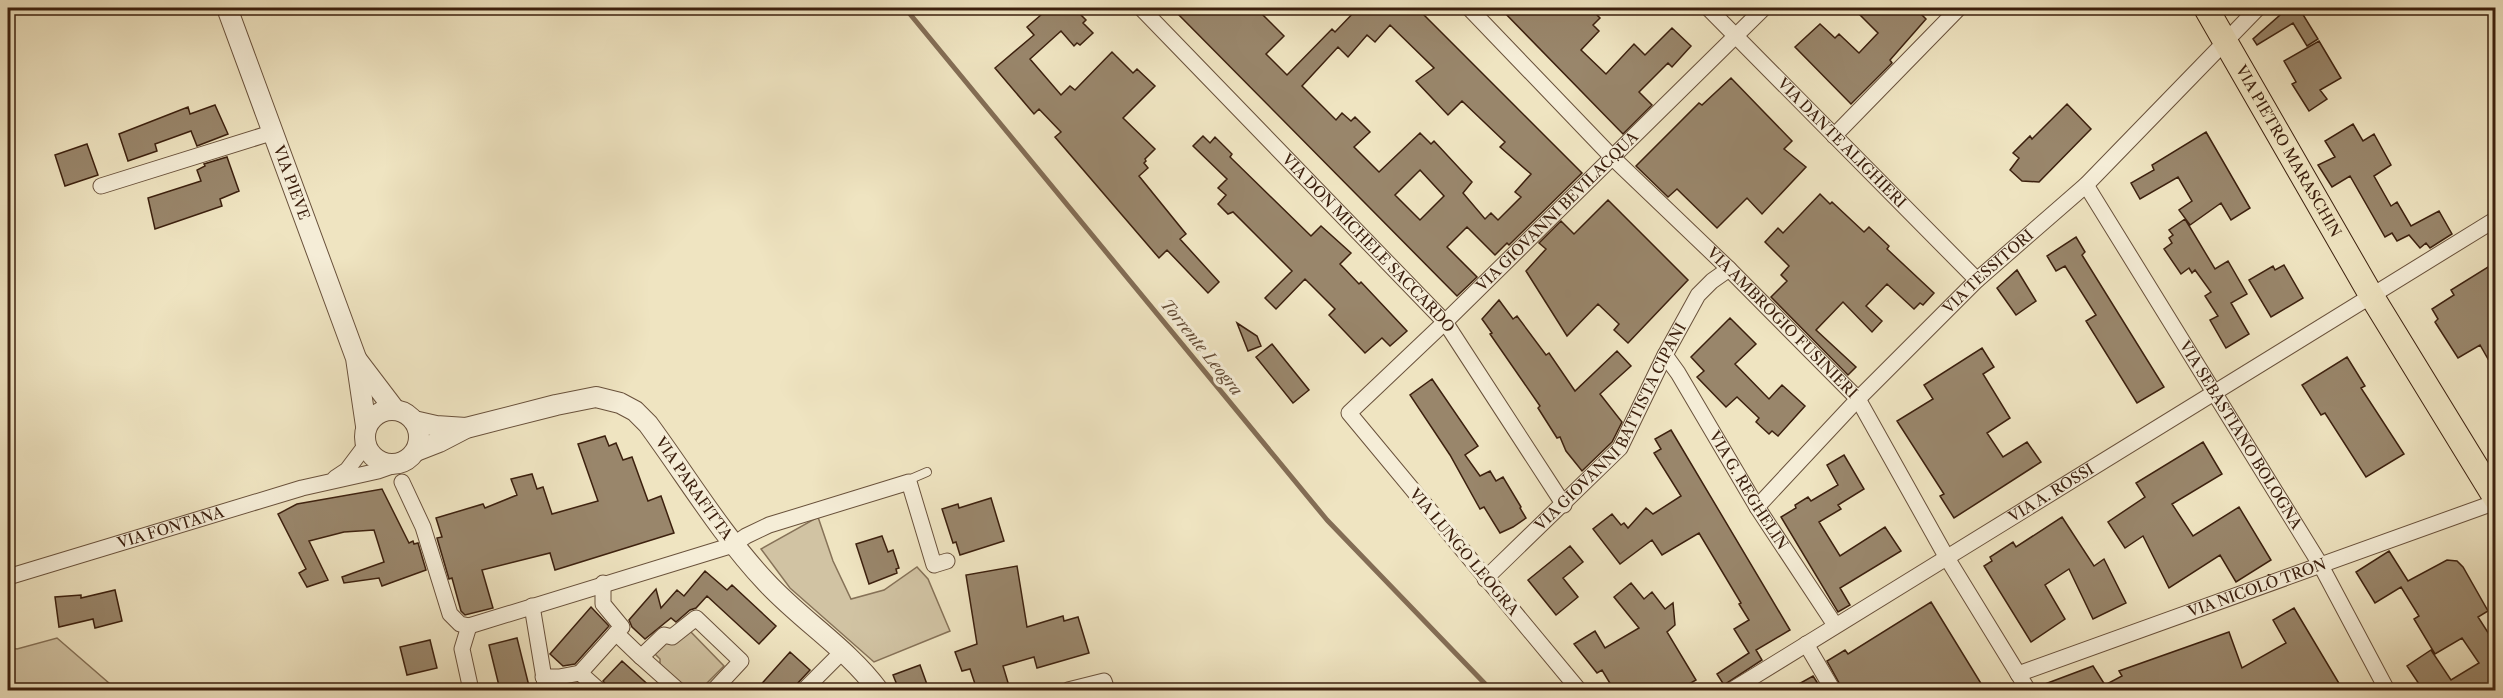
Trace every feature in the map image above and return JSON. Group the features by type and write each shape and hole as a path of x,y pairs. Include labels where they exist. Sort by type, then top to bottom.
{"main road":[{"name":"VIA PIETRO MARASCHIN","path":"2206,8 2371,295 2496,500"}],"street":[{"name":"VIA PIEVE","path":"227,8 356,358 366,436"},
{"name":"VIA DON MICHELE SACCARDO","path":"1141,8 1445,322 1564,505"},
{"name":"VIA AMBROGIO FUSINIERI","path":"1469,8 1613,158 1729,269 1858,399 1947,558 2028,690"},
{"name":"VIA DANTE ALIGHIERI","path":"1708,8 1977,280"},
{"name":"VIA GIOVANNI BEVILACQUA","path":"1349,413 1445,322 1764,8"},
{"path":"1834,136 1959,8"},
{"name":"VIA TESSITORI","path":"1757,507 1858,399 1977,280 2086,185 2258,8"},
{"path":"101,186 274,132"},
{"name":"VIA SEBASTIANO BOLOGNA","path":"2086,185 2320,564 2387,690"},
{"path":"2371,295 2496,219"},
{"name":"VIA GIOVANNI BATTISTA CIPANI","path":"1485,579 1564,505 1620,448 1665,355 1698,295 1729,269"},
{"name":"VIA A. ROSSI","path":"1732,690 2371,295"},
{"name":"VIA G. REGHELIN","path":"1665,355 1678,373 1757,507 1834,625"},
{"name":"VIA PIEVE","path":"356,358 395,410"},
{"name":"VIA PARAFITTA","path":"416,451 466,428 556,405 596,397 620,403 635,411 648,424 733,545 768,584 842,652 878,690"},
{"path":"399,473 403,463 416,451 419,436 414,421 395,410 378,413 366,436 377,460 399,473 423,527 450,614 460,624 469,626 603,583 733,545 769,525 909,482 934,565 947,561"},
{"name":"VIA LUNGO LEOGRA","path":"1349,413 1579,690"},
{"name":"VIA PARAFITTA","path":"414,421 466,428"},
{"name":"VIA FONTANA","path":"333,480 347,470 366,436"},
{"name":"VIA FONTANA","path":"8,577 333,480 378,471 399,473"},
{"name":"VIA NICOLÒ TRON","path":"2018,674 2496,500"},
{"path":"532,606 544,684 559,677 580,673 622,627 603,604 603,583"},
{"path":"641,657 664,634 672,637 696,618 741,661 714,690"},
{"path":"469,626 462,649 471,690"},
{"path":"616,633 678,690"},
{"path":"1806,644 1833,690"},
{"path":"804,690 842,652"},
{"path":"580,673 599,690"},
{"path":"1068,690 1104,681 1107,690"}],"lane":[{"path":"909,482 927,472"}],"shaded area":[{"path":"818,517 833,561 851,599 884,590 917,567 928,579 950,631 874,662 790,588 761,549"},
{"path":"689,630 724,666 700,690 683,690 660,669 660,659 653,652 654,648"},
{"path":"57,638 117,690 8,690 8,647 17,649"}],"building":[{"path":"1049,8 1074,8 1086,20 1083,23 1093,33 1080,45 1077,43 1074,46 1061,31 1030,59 1061,95 1070,86 1075,90 1112,52 1133,73 1137,69 1155,86 1123,118 1155,149 1145,159 1144,163 1148,168 1139,176 1186,234 1180,239 1219,282 1208,293 1167,250 1159,258 1055,137 1061,132 1039,109 1034,114 995,68 1034,35 1027,27"},
{"path":"1172,8 1270,8 1262,14 1284,36 1266,54 1287,75 1332,29 1335,32 1358,8 1417,8 1582,173 1509,245 1507,243 1495,255 1467,227 1447,247 1477,277 1457,296","holes":["1390,25 1434,68 1416,81 1448,115 1462,101 1505,142 1500,147 1531,174 1515,192 1521,197 1498,220 1491,213 1485,219 1463,193 1472,182 1434,141 1431,144 1420,133 1379,172 1354,147 1370,132 1355,117 1351,121 1342,113 1336,120 1302,86 1338,47 1348,57 1367,35 1375,42","1420,170 1444,196 1420,220 1395,195"]},
{"path":"1500,8 1590,8 1600,18 1593,25 1599,31 1581,50 1606,74 1634,44 1645,55 1672,28 1691,46 1672,67 1668,63 1639,92 1652,105 1623,134"},
{"path":"1853,8 1915,8 1926,19 1890,60 1892,63 1851,104 1795,47 1820,24 1835,38 1839,34 1859,53 1878,33"},
{"path":"2288,8 2299,8 2318,39 2307,46 2293,23 2257,45 2253,39"},
{"path":"2319,41 2341,78 2320,90 2327,99 2309,111 2292,84 2296,82 2284,61"},
{"path":"1731,78 1792,141 1784,149 1806,167 1762,214 1747,198 1717,228 1677,189 1668,197 1636,166 1699,103 1702,105"},
{"path":"2067,104 2091,129 2039,182 2022,181 2010,170 2019,158 2013,153 2030,136 2032,139"},
{"path":"215,105 228,134 197,146 191,131 155,144 157,151 128,161 119,134 188,107 190,114"},
{"path":"2353,124 2363,141 2374,134 2391,165 2374,176 2391,206 2397,202 2411,226 2439,211 2452,234 2430,248 2426,243 2420,248 2409,235 2397,241 2392,233 2385,237 2350,176 2332,187 2318,165 2335,157 2325,141"},
{"path":"2206,132 2250,208 2231,220 2221,203 2190,225 2179,210 2192,201 2178,177 2140,199 2131,183 2154,170 2152,165"},
{"path":"1203,136 1210,143 1215,137 1232,154 1230,157 1311,236 1321,226 1351,253 1340,264 1359,284 1361,282 1407,331 1390,346 1382,338 1365,353 1329,315 1335,309 1305,279 1276,309 1265,298 1292,271 1233,212 1228,214 1218,204 1226,195 1218,188 1227,179 1193,146"},
{"path":"87,144 98,175 65,186 55,155"},
{"path":"227,157 239,191 220,199 222,206 155,229 148,198 201,181 197,170 205,166 204,164"},
{"path":"1820,194 1864,232 1869,227 1889,246 1887,249 1934,293 1923,305 1920,303 1914,309 1887,284 1866,306 1882,321 1872,332 1843,302 1816,330 1856,367 1848,375 1771,297 1787,281 1781,275 1789,266 1765,242 1778,228 1783,233"},
{"path":"1608,200 1688,280 1628,343 1614,330 1619,324 1598,304 1567,336 1526,271 1546,249 1539,243 1561,221 1574,234"},
{"path":"2185,219 2215,269 2228,261 2247,294 2231,303 2249,334 2226,348 2210,320 2218,316 2205,296 2211,292 2195,270 2192,273 2189,268 2181,274 2164,249 2172,243 2169,238 2173,235 2169,230"},
{"path":"2076,237 2085,252 2082,255 2164,387 2137,403 2086,321 2096,315 2065,266 2056,271 2047,256"},
{"path":"2496,262 2496,373 2480,345 2458,358 2435,322 2438,319 2432,309 2454,295 2451,290"},
{"path":"2284,265 2303,298 2271,317 2249,280 2273,266 2275,270"},
{"path":"2017,270 2036,301 2016,315 1997,288"},
{"path":"1499,300 1513,319 1517,316 1546,355 1549,353 1575,391 1617,351 1631,366 1600,394 1622,422 1612,442 1582,471 1566,451 1560,437 1557,438 1538,408 1540,406 1482,319"},
{"path":"1730,318 1756,344 1735,364 1769,399 1782,385 1805,406 1778,436 1772,431 1769,434 1756,422 1759,418 1737,397 1726,407 1697,377 1704,371 1691,357"},
{"path":"1237,323 1257,336 1261,346 1248,351"},
{"path":"1272,344 1309,390 1293,403 1256,357"},
{"path":"1982,348 1994,367 1983,374 2010,418 1987,433 2003,457 2027,442 2041,462 1954,518 1940,496 1944,494 1897,421 1933,399 1924,385"},
{"path":"2347,357 2365,386 2361,388 2404,454 2366,477 2325,413 2321,415 2302,385"},
{"path":"1432,379 1478,446 1465,455 1480,476 1490,471 1496,481 1503,477 1521,507 1526,518 1513,527 1500,533 1484,507 1480,509 1450,455 1410,395"},
{"path":"1671,430 1790,630 1756,650 1762,660 1724,685 1717,674 1749,653 1734,629 1749,620 1699,533 1662,555 1652,540 1620,564 1593,529 1612,514 1621,525 1624,523 1628,528 1646,508 1653,514 1681,496 1654,453 1661,449 1655,439"},
{"path":"605,436 609,446 616,443 623,460 632,457 648,501 661,496 674,533 555,570 550,553 482,570 493,608 465,615 461,611 452,578 449,579 437,538 442,537 436,518 483,504 485,508 517,495 511,479 532,474 537,489 543,487 552,514 598,501 578,444"},
{"path":"2203,442 2222,474 2172,504 2193,536 2239,507 2271,560 2236,582 2220,555 2169,588 2143,536 2125,548 2108,522 2145,497 2136,483"},
{"path":"1844,455 1864,489 1838,505 1841,509 1819,522 1840,556 1885,527 1901,551 1840,588 1850,605 1838,612 1781,517 1808,497 1811,501 1838,485 1827,465"},
{"path":"382,489 409,543 413,541 414,544 418,543 426,570 382,586 379,578 344,583 342,577 384,562 374,530 344,532 309,541 328,580 307,587 299,573 306,569 278,514 297,504"},
{"path":"991,498 1004,541 960,555 956,542 953,543 942,509 958,504 959,508"},
{"path":"2062,517 2094,566 2104,559 2126,603 2093,619 2069,569 2045,585 2065,619 2031,642 1984,566 1992,561 1990,557 2013,542 2016,547"},
{"path":"882,536 888,552 893,550 899,568 896,569 897,573 869,584 856,544"},
{"path":"1570,546 1583,562 1563,578 1578,597 1556,615 1528,580"},
{"path":"2389,551 2408,581 2447,560 2457,561 2463,567 2488,611 2478,617 2496,645 2496,690 2423,690 2407,666 2431,650 2451,680 2479,663 2462,638 2435,654 2414,619 2419,616 2401,587 2375,603 2356,572"},
{"path":"1017,566 1027,627 1063,616 1064,621 1078,617 1089,653 1037,668 1034,657 1003,666 1009,686 995,690 977,690 970,669 962,671 955,652 977,644 966,575"},
{"path":"705,571 727,590 732,585 776,626 759,644 707,596 696,608 690,610 676,622 671,618 645,639 632,627 629,620 656,589 661,608 677,590 684,596"},
{"path":"1631,583 1644,599 1652,592 1665,609 1673,603 1675,625 1667,632 1696,680 1679,690 1614,690 1602,670 1597,673 1574,644 1595,631 1605,648 1639,628 1614,597"},
{"path":"115,590 122,621 95,628 93,619 59,627 55,597 81,595 81,598"},
{"path":"1931,602 1985,690 1843,690 1827,661 1845,650 1848,654"},
{"path":"591,607 609,626 575,664 563,666 550,654"},
{"path":"2294,608 2343,690 2038,690 2037,687 2093,666 2105,685 2122,676 2119,671 2229,632 2242,668 2286,643 2273,620"},
{"path":"517,638 530,690 500,690 489,645"},
{"path":"430,640 437,668 407,675 400,647"},
{"path":"790,652 810,670 791,690 756,690"},
{"path":"622,661 654,690 612,690 608,687 603,681"},
{"path":"920,665 929,690 899,690 893,675"},
{"path":"1813,676 1822,690 1788,690"}],"waterway":[{"name":"Torrente Leogra","path":"905,8 1327,520 1491,690"}]}
